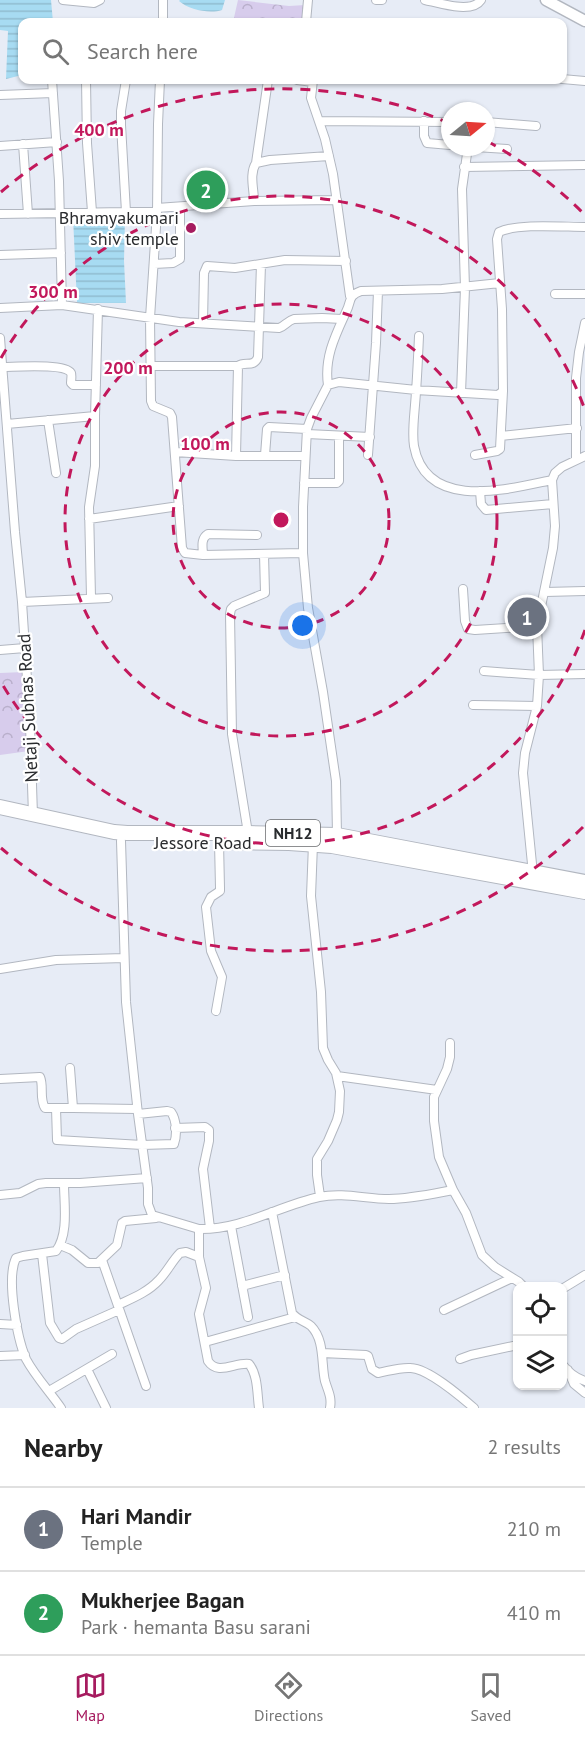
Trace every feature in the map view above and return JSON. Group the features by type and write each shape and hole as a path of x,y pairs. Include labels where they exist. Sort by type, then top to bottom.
{"highway":[{"name":"NH12","path":"0,807 127,833 248,832 336,835 486,863 533,878 585,882"},
{"name":"Jessore Road","path":"0,817 121,841 332,846 533,878 585,892"}],"street":[{"path":"63,0 94,3 100,0"},
{"path":"163,18 164,0"},
{"path":"306,18 308,0"},
{"path":"376,0 382,0"},
{"path":"425,0 469,7 478,4 481,0"},
{"path":"546,0 585,21"},
{"path":"567,79 585,81"},
{"path":"52,84 61,214 62,305"},
{"path":"86,84 92,212"},
{"path":"125,84 121,125 126,212"},
{"path":"160,84 154,264 155,319 150,366 151,401 153,406 170,413 172,417 183,551 203,555 303,553"},
{"path":"254,201 253,168 256,163 267,84"},
{"path":"313,84 311,98 329,156 338,200 351,296 328,357 328,385 311,418 307,432 304,483 303,553 308,608 336,781 336,835"},
{"path":"0,95 53,93"},
{"path":"319,121 441,122"},
{"path":"424,121 424,136 427,143 441,145"},
{"path":"495,123 536,126"},
{"path":"0,146 57,142"},
{"path":"23,144 28,214"},
{"path":"495,148 507,149"},
{"path":"256,163 329,156"},
{"path":"461,393 465,288 462,200 466,156"},
{"path":"464,167 585,165"},
{"path":"0,214 126,212 254,201 338,200"},
{"path":"154,264 173,263 180,259 180,207"},
{"path":"475,454 497,452 500,449 503,348 501,283 496,239 499,232 523,227 585,228"},
{"path":"0,255 62,253"},
{"path":"203,323 204,269 207,266 235,268 285,260 346,261"},
{"path":"150,366 238,366 256,362 260,327 261,264"},
{"path":"351,296 361,291 465,288 501,283"},
{"path":"368,455 378,291"},
{"path":"555,294 585,294"},
{"path":"0,308 62,305 155,319 279,328 290,320 342,319"},
{"path":"91,597 89,519 95,465 98,309"},
{"path":"533,878 523,773 525,753 537,706 539,675 537,626 554,536 552,480 555,472 581,458 576,378 585,323"},
{"path":"419,336 414,447 422,466 436,482 446,487 480,492 498,491 552,480"},
{"name":"Netaji Subhas Road","path":"0,338 5,427 22,602 33,815"},
{"path":"236,456 238,366"},
{"path":"3,368 60,368 69,371 73,385 96,386"},
{"path":"328,385 339,382 373,384 416,390 498,395 503,391"},
{"path":"5,427 95,416"},
{"path":"48,420 56,473"},
{"path":"265,455 269,427 339,437 369,437"},
{"path":"501,436 578,428"},
{"path":"304,483 337,483 339,481 339,437"},
{"path":"175,452 236,456 305,456"},
{"path":"480,492 481,504 486,510 553,504"},
{"path":"89,519 179,506"},
{"path":"203,555 202,542 208,534 257,535"},
{"path":"248,832 232,734 231,609 266,593 264,554"},
{"path":"463,589 465,621 468,629 537,626"},
{"path":"544,592 585,591"},
{"path":"22,602 108,598"},
{"path":"0,650 25,648"},
{"path":"484,671 539,675 585,674"},
{"path":"473,705 537,706"},
{"path":"121,841 126,1002 147,1178 148,1204 152,1215 156,1218"},
{"path":"216,1011 222,977 211,951 206,907 211,897 220,891 219,842"},
{"path":"313,844 310,884 321,983 323,1048 337,1076 340,1091 339,1112 328,1141 317,1159 320,1197"},
{"path":"0,969 56,960 124,958"},
{"path":"450,1043 447,1069 437,1090 434,1105 439,1157 482,1255 517,1282"},
{"path":"70,1068 73,1108"},
{"path":"337,1076 437,1090"},
{"path":"0,1079 40,1077 45,1108 56,1108 73,1108 138,1111 167,1111 174,1118 176,1139 174,1144 142,1145 57,1140 56,1108"},
{"path":"175,1128 205,1127 209,1130 203,1169 210,1228"},
{"path":"0,1195 20,1193 38,1184 147,1178"},
{"path":"62,1408 25,1355 19,1338 12,1282 13,1265 16,1258 56,1251 60,1245 64,1222 64,1184"},
{"path":"60,1245 72,1250 88,1263 98,1263 117,1245 124,1221 156,1218 198,1229 210,1228 231,1226 320,1197 354,1195 389,1199 453,1190"},
{"path":"272,1212 292,1313 312,1327 316,1333 331,1398 330,1408"},
{"path":"231,1226 248,1317"},
{"path":"198,1229 199,1257 206,1288 199,1307 199,1314 208,1360 216,1368 249,1364 256,1378 259,1408"},
{"path":"42,1254 50,1323 62,1339 154,1286 180,1253 186,1252 199,1257"},
{"path":"102,1260 146,1386"},
{"path":"242,1286 285,1275"},
{"path":"567,1286 585,1275"},
{"path":"444,1310 512,1278"},
{"path":"205,1342 295,1317"},
{"path":"0,1324 17,1324"},
{"path":"460,1359 513,1346"},
{"path":"322,1353 366,1355 372,1369 378,1373 403,1368 418,1369 446,1386 474,1408"},
{"path":"49,1391 112,1354"},
{"path":"0,1356 25,1355"},
{"path":"87,1369 106,1408"},
{"path":"567,1369 585,1381"},
{"path":"567,1371 574,1384 585,1393"}],"green space":[{"path":"238,0 289,6 305,5 303,18 234,18"},
{"path":"223,181 225,194 188,197 188,186"},
{"path":"24,672 29,751 0,755 0,673"}],"water":[{"path":"0,0 51,0 53,18 18,18 18,76 6,79 8,31 0,30"},
{"path":"180,0 225,0 222,10 212,12 194,9"},
{"path":"73,217 125,217 126,303 77,303"}],"place":[{"name":"Mukherjee Bagan","path":"206,190"},
{"name":"Bhramyakumari shiv temple","path":"191,228"},
{"name":"Hari Mandir","path":"527,617"}]}
